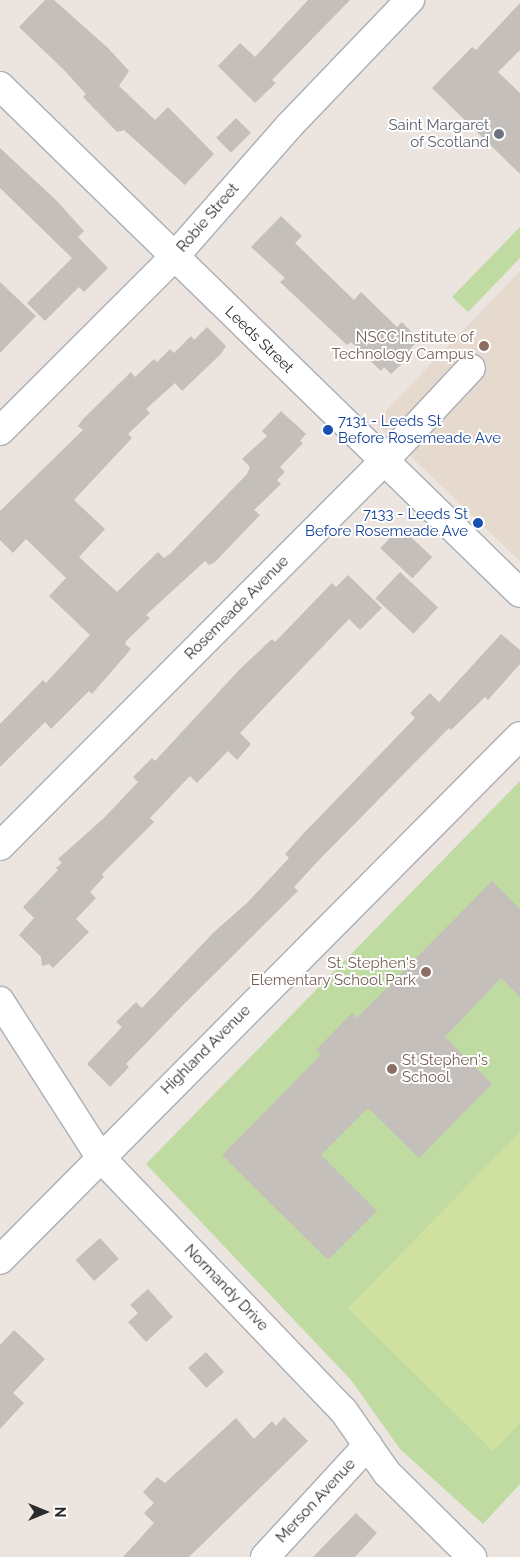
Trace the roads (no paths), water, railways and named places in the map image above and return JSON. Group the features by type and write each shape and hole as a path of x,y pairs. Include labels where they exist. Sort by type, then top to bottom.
{"street":[{"name":"Robie Street","path":"0,431 174,257 289,126 410,0"},
{"name":"Leeds Street","path":"0,86 520,593"},
{"name":"Rosemeade Avenue","path":"0,846 384,461 471,368"},
{"name":"Highland Avenue","path":"0,1260 100,1156 520,736"},
{"name":"Normandy Drive","path":"0,1001 100,1156 343,1410 387,1473 472,1557"},
{"name":"Merson Avenue","path":"265,1557 368,1445"}],"place":[{"name":"Saint Margaret of Scotland","path":"499,134"},
{"name":"NSCC Institute of Technology Campus","path":"484,346"},
{"name":"7131 - Leeds St Before Rosemeade Ave","path":"328,430"},
{"name":"7133 - Leeds St Before Rosemeade Ave","path":"478,523"},
{"name":"St. Stephen's Elementary School Park","path":"426,972"},
{"name":"St Stephen's School","path":"392,1069"}]}
